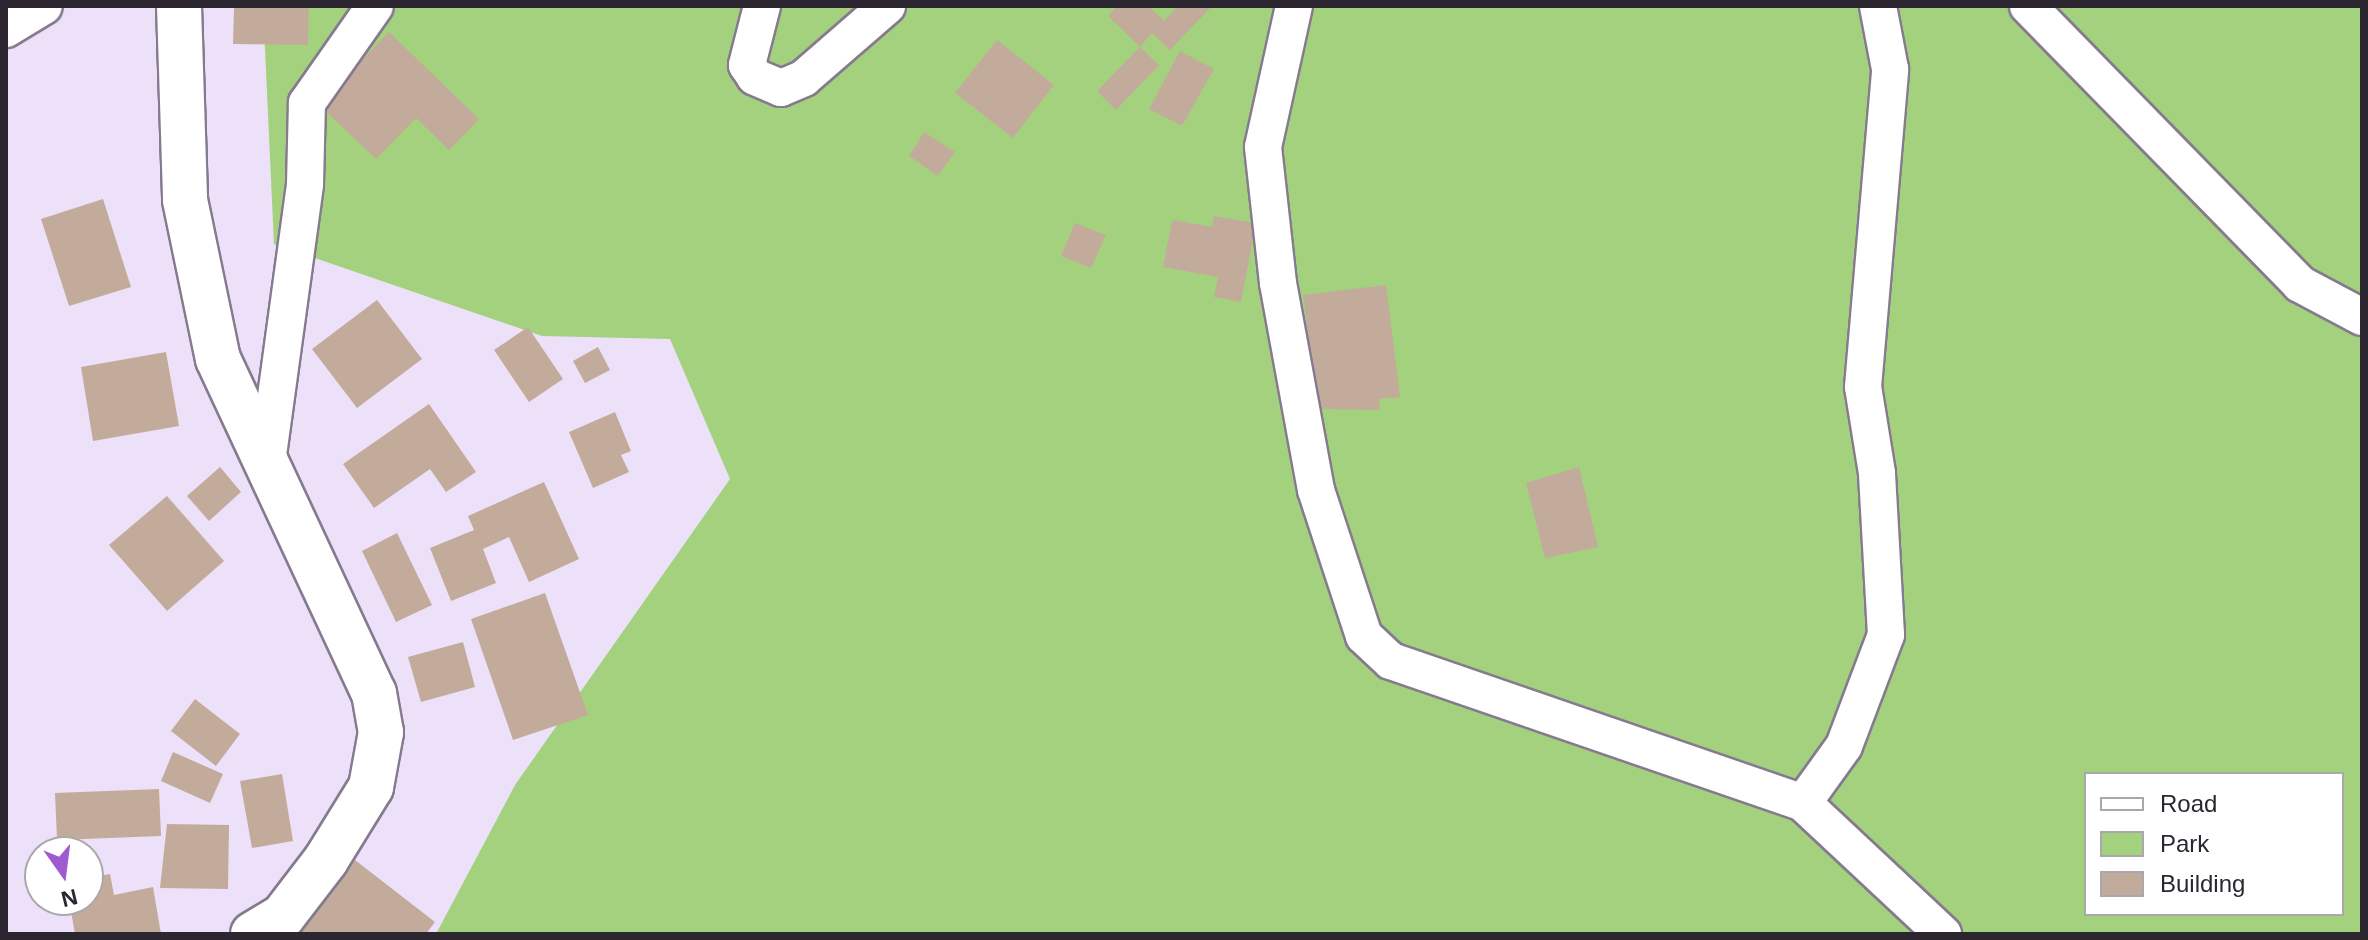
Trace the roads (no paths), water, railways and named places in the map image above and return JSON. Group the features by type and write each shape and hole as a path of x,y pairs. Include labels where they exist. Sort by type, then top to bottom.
{"street":[{"path":"6,29 44,6"},
{"path":"179,6 185,200 218,359 268,455 374,693 381,732 371,787 326,860 283,916 253,934"},
{"path":"268,455 305,184 307,103 375,6"},
{"path":"762,6 747,65 755,77 781,88 804,78 887,6"},
{"path":"1294,6 1265,162 1316,490 1364,636 1391,661 1803,803 1943,934"},
{"path":"1803,803 1844,746 1886,635 1877,473 1863,387 1890,69 1878,6"},
{"path":"2028,6 2300,284 2362,317"}]}
